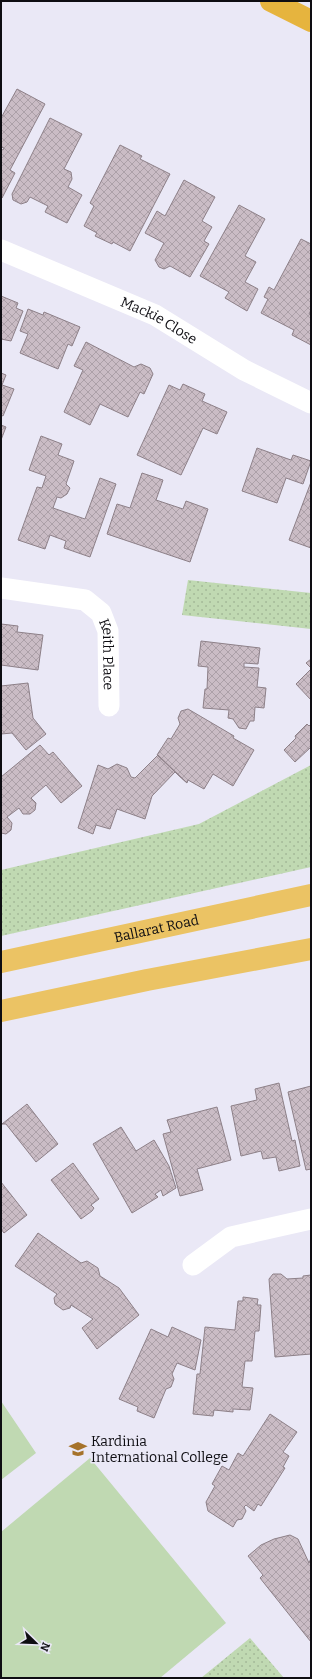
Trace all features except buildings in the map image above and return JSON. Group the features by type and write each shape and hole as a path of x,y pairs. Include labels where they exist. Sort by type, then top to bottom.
{"highway":[{"path":"271,1 311,21"},
{"name":"Ballarat Road","path":"1,962 311,895"},
{"path":"1,1011 147,980 311,949"}],"street":[{"name":"Mackie Close","path":"1,250 155,315 244,370 311,403"},
{"name":"Keith Place","path":"1,588 86,600 101,613 108,631 109,706"},
{"path":"193,1265 231,1237 311,1219"}],"green space":[{"path":"188,580 311,593 311,629 182,615"},
{"path":"311,765 311,867 1,936 1,870 199,824"},
{"path":"1,1401 36,1453 1,1480"},
{"path":"90,1458 226,1623 160,1678 1,1678 1,1532"},
{"path":"250,1638 284,1678 201,1678"}],"place":[{"name":"Kardinia International College","path":"78,1449"}]}
